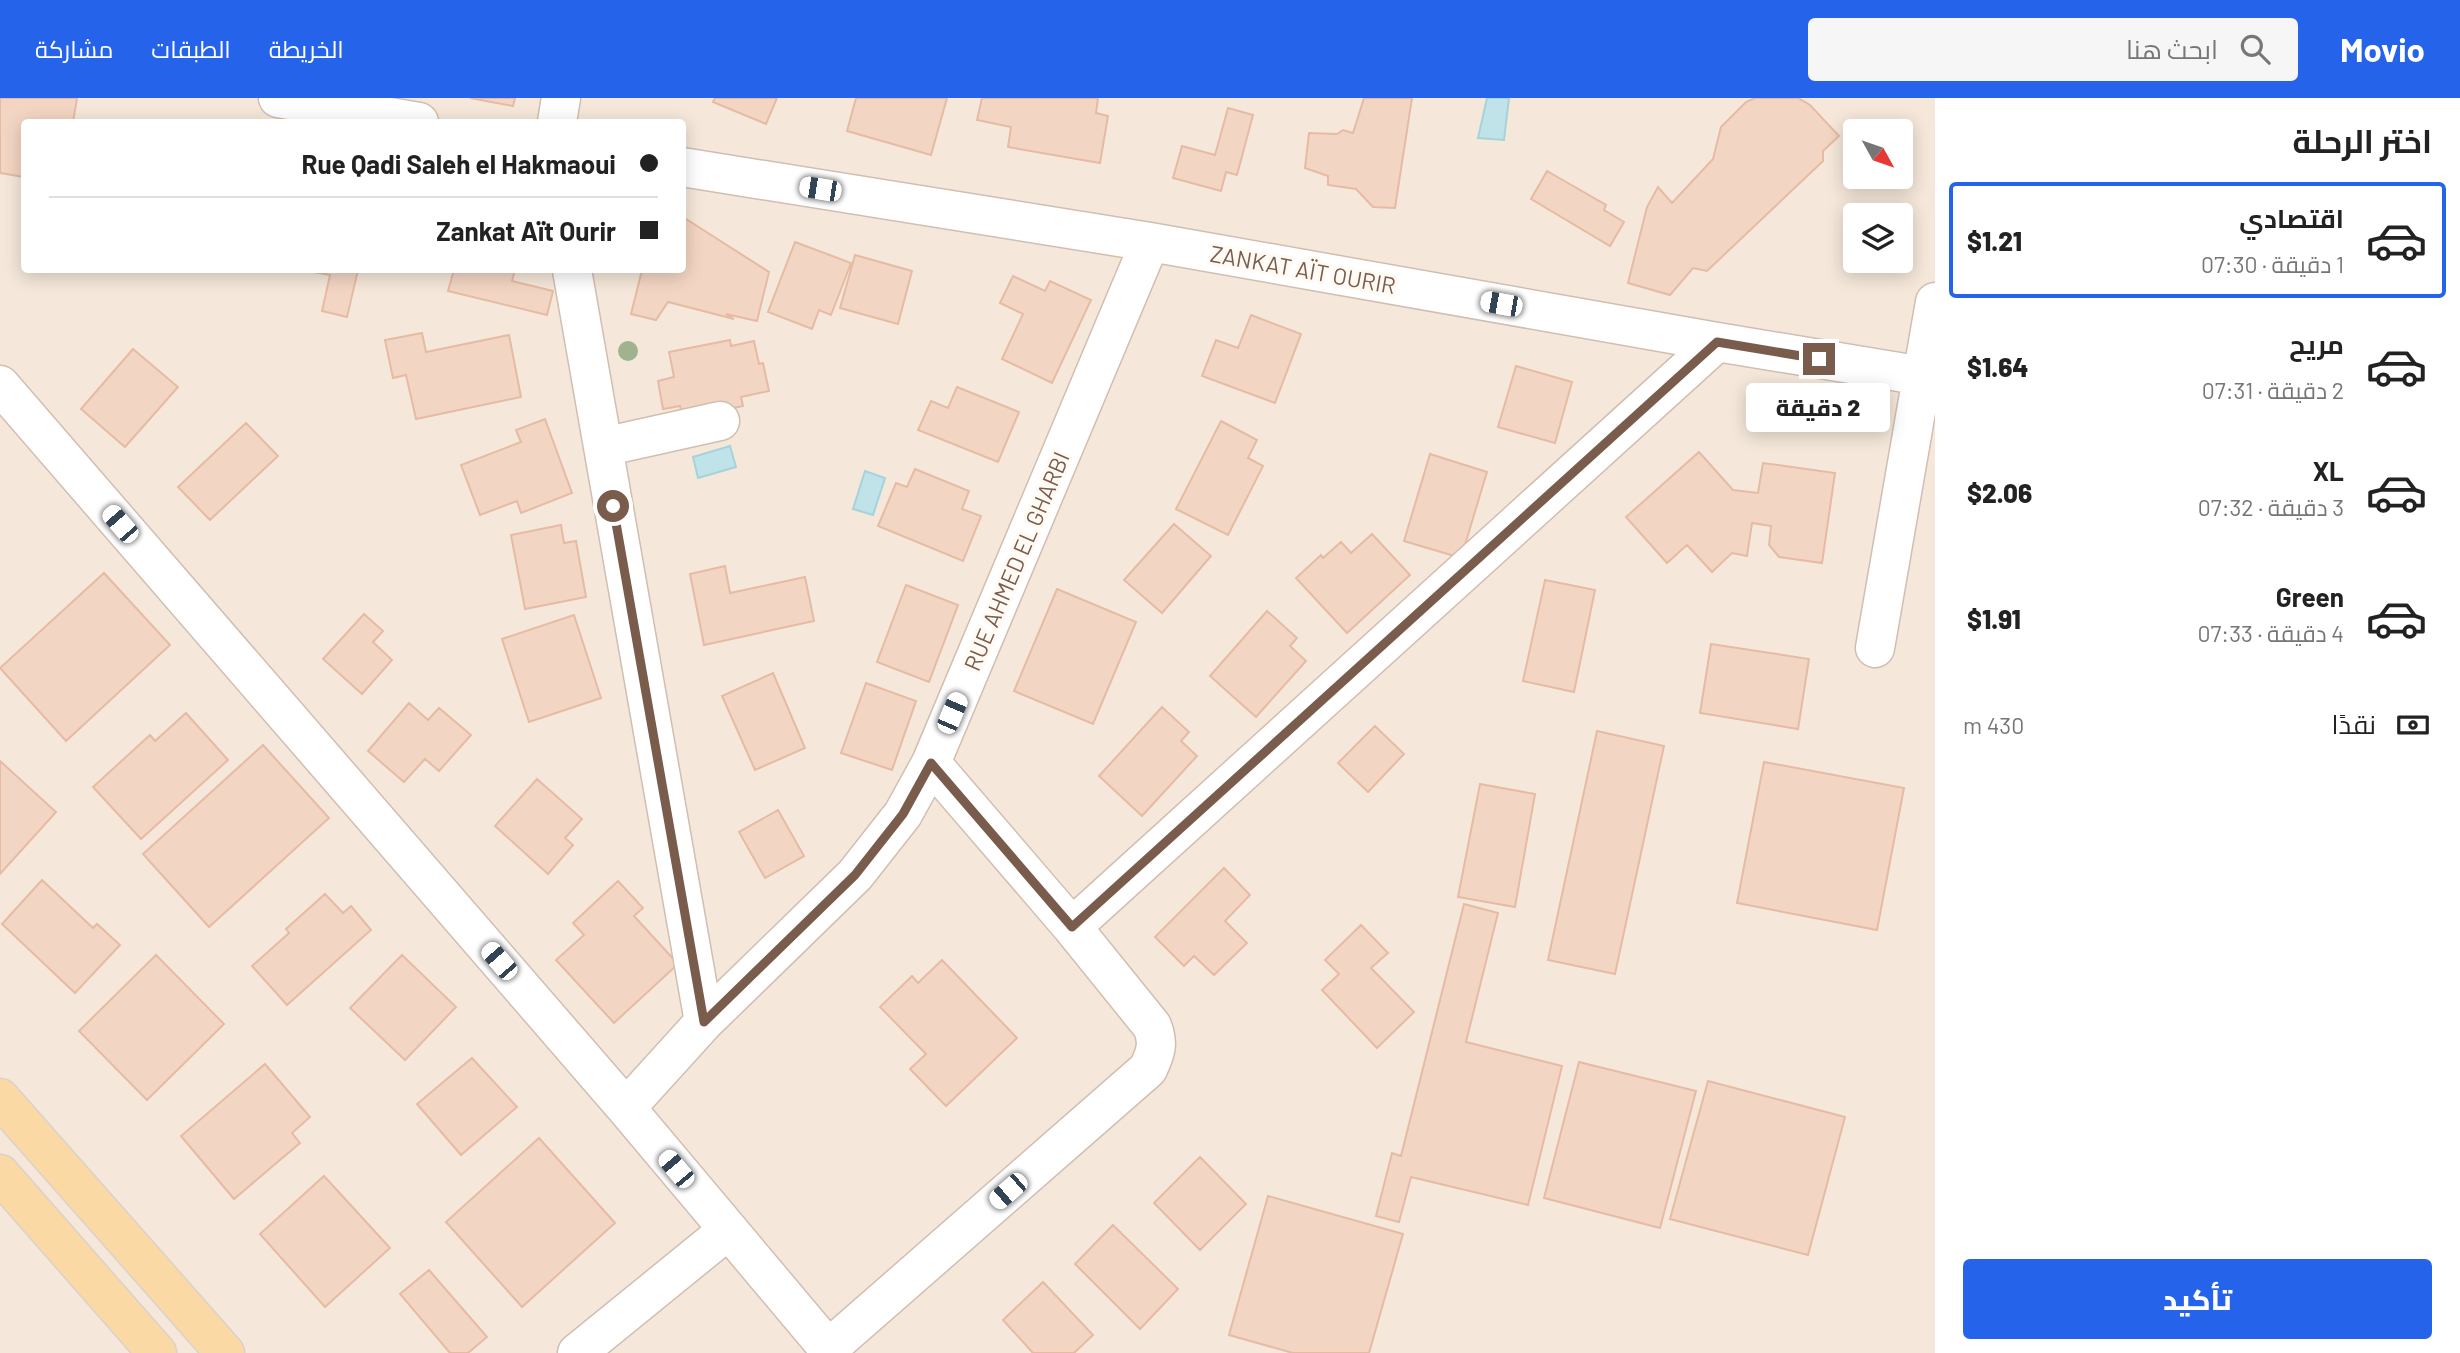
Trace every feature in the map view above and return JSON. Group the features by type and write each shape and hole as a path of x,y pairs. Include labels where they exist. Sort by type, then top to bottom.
{"main road":[{"path":"0,1098 225,1353"},
{"path":"0,1174 158,1353"}],"street":[{"path":"278,98 401,119"},
{"path":"558,119 561,98"},
{"name":"ZANKAT AÏT OURIR","path":"686,168 1150,242 1928,377"},
{"name":"RUE AHMED EL GHARBI","path":"626,1108 704,1022 855,875 903,814 931,763 1150,242"},
{"path":"573,273 704,1022"},
{"path":"1875,648 1928,377 1935,302"},
{"path":"1072,927 1717,342"},
{"path":"0,385 626,1108 830,1351 1148,1069 1157,1050 1157,1037 1152,1026 1072,927 931,763"},
{"path":"603,447 720,421"},
{"path":"577,1353 727,1231"}],"shaded area":[{"path":"0,98 1935,98 1935,1353 0,1353"}],"water":[{"path":"1487,98 1509,98 1504,140 1478,138"},
{"path":"730,446 736,467 698,478 693,457"},
{"path":"865,471 885,478 873,515 853,509"}],"building":[{"path":"0,98 77,98 74,119 21,119 21,176 0,173"},
{"path":"470,98 515,98 513,106"},
{"path":"715,98 777,98 766,124 713,102"},
{"path":"856,98 947,98 931,155 847,131"},
{"path":"982,98 1098,98 1096,113 1108,116 1100,163 1008,147 1011,127 977,120"},
{"path":"1364,98 1412,98 1395,208 1373,207 1356,189 1328,185 1328,176 1305,168 1309,133 1337,134 1343,130 1353,133"},
{"path":"1755,98 1798,98 1810,105 1839,136 1823,151 1823,161 1707,271 1693,268 1670,295 1628,283 1647,207 1658,187 1672,203 1713,159 1721,127 1746,102"},
{"path":"1228,108 1253,115 1237,175 1226,172 1221,191 1173,178 1182,146 1215,155"},
{"path":"1547,171 1606,205 1604,210 1624,222 1610,246 1531,199"},
{"path":"686,219 769,272 757,321 726,314 734,319 668,302 656,320 631,314 641,273 686,273"},
{"path":"795,242 851,263 831,315 819,310 812,329 768,312"},
{"path":"855,255 912,271 898,324 840,308"},
{"path":"319,273 357,273 347,317 322,311 330,275"},
{"path":"453,273 514,273 512,281 553,291 547,315 448,291"},
{"path":"1013,276 1045,291 1050,281 1091,300 1052,383 1002,359 1023,314 1000,303"},
{"path":"1251,315 1301,334 1275,403 1202,376 1216,340 1238,348"},
{"path":"422,333 426,352 509,335 521,397 416,419 406,375 393,378 385,340"},
{"path":"730,340 731,346 754,341 759,364 763,363 769,391 741,397 743,406 683,419 680,406 663,409 658,381 674,377 669,352"},
{"path":"133,349 178,387 125,447 81,409"},
{"path":"1516,366 1572,382 1555,443 1498,427"},
{"path":"957,387 1019,412 998,462 918,430 931,401 948,408"},
{"path":"545,419 572,493 521,513 517,501 480,515 461,465 521,442 516,430"},
{"path":"1221,421 1257,440 1248,458 1263,466 1228,535 1176,509"},
{"path":"246,423 278,456 210,520 178,487"},
{"path":"1699,452 1733,490 1758,493 1763,463 1835,473 1822,563 1779,557 1769,545 1771,526 1752,523 1747,556 1732,553 1712,572 1687,545 1667,563 1626,517"},
{"path":"1430,454 1487,472 1461,558 1404,541"},
{"path":"915,469 969,491 962,509 981,516 963,561 878,526 896,483 907,487"},
{"path":"1174,524 1211,556 1162,613 1124,580"},
{"path":"561,525 564,543 576,541 586,597 525,609 511,535"},
{"path":"1372,534 1410,575 1347,633 1296,578 1321,555 1323,558 1341,542 1351,553"},
{"path":"725,566 730,593 805,577 814,621 704,645 690,574"},
{"path":"104,573 170,645 66,741 0,668"},
{"path":"1545,580 1595,590 1574,692 1523,681"},
{"path":"906,585 958,605 929,682 877,662"},
{"path":"1057,589 1136,622 1093,724 1014,691"},
{"path":"1267,611 1297,638 1290,646 1306,661 1256,717 1210,676"},
{"path":"364,614 383,631 373,642 392,660 362,694 323,659"},
{"path":"574,615 601,698 529,722 502,639"},
{"path":"1711,644 1809,659 1798,729 1700,713"},
{"path":"773,673 805,748 755,770 722,696"},
{"path":"866,683 916,701 892,770 841,753"},
{"path":"409,703 428,720 439,708 471,735 439,771 425,759 404,782 368,751"},
{"path":"1162,707 1189,732 1181,741 1197,756 1142,816 1099,776"},
{"path":"186,713 228,760 141,839 93,787 150,735 155,741"},
{"path":"1375,726 1404,754 1368,792 1338,763"},
{"path":"1597,731 1664,746 1615,974 1548,960"},
{"path":"263,745 329,818 209,927 143,854"},
{"path":"0,761 56,812 0,874"},
{"path":"1764,762 1904,788 1877,930 1737,903"},
{"path":"537,779 582,819 565,838 573,845 548,874 495,826"},
{"path":"1480,784 1535,794 1515,907 1458,897"},
{"path":"778,810 804,856 765,878 739,832"},
{"path":"1224,868 1250,895 1225,921 1247,943 1214,975 1194,956 1184,966 1155,937"},
{"path":"42,880 93,928 97,924 120,945 75,993 2,924"},
{"path":"618,881 643,908 634,916 678,964 614,1023 556,960 584,935 573,923"},
{"path":"325,894 343,913 351,906 371,930 287,1005 252,966 289,933 286,929"},
{"path":"1464,904 1498,913 1466,1042 1562,1066 1528,1205 1411,1177 1399,1222 1376,1216 1392,1153 1401,1156"},
{"path":"1361,925 1388,953 1371,968 1414,1012 1377,1048 1322,990 1339,974 1325,960"},
{"path":"156,955 224,1024 147,1100 79,1031"},
{"path":"402,955 456,1007 405,1060 350,1008"},
{"path":"942,960 1017,1038 946,1106 910,1069 926,1054 880,1007 912,976 918,983"},
{"path":"472,1058 517,1107 461,1155 417,1104"},
{"path":"1579,1062 1696,1091 1660,1228 1544,1198"},
{"path":"265,1064 310,1117 292,1133 300,1143 234,1199 181,1136"},
{"path":"1708,1081 1845,1117 1808,1255 1670,1219"},
{"path":"539,1138 615,1223 522,1307 446,1222"},
{"path":"1200,1157 1246,1204 1200,1250 1154,1203"},
{"path":"324,1176 390,1248 325,1307 260,1234"},
{"path":"1268,1196 1403,1234 1369,1353 1293,1353 1229,1335"},
{"path":"1113,1225 1178,1289 1140,1329 1075,1264"},
{"path":"429,1270 487,1337 468,1353 450,1353 400,1294"},
{"path":"1043,1282 1093,1335 1074,1353 1033,1353 1003,1320"}],"route":[{"path":"613,506 704,1022 855,875 903,814 931,763 1072,927 1717,342 1819,359"}]}
